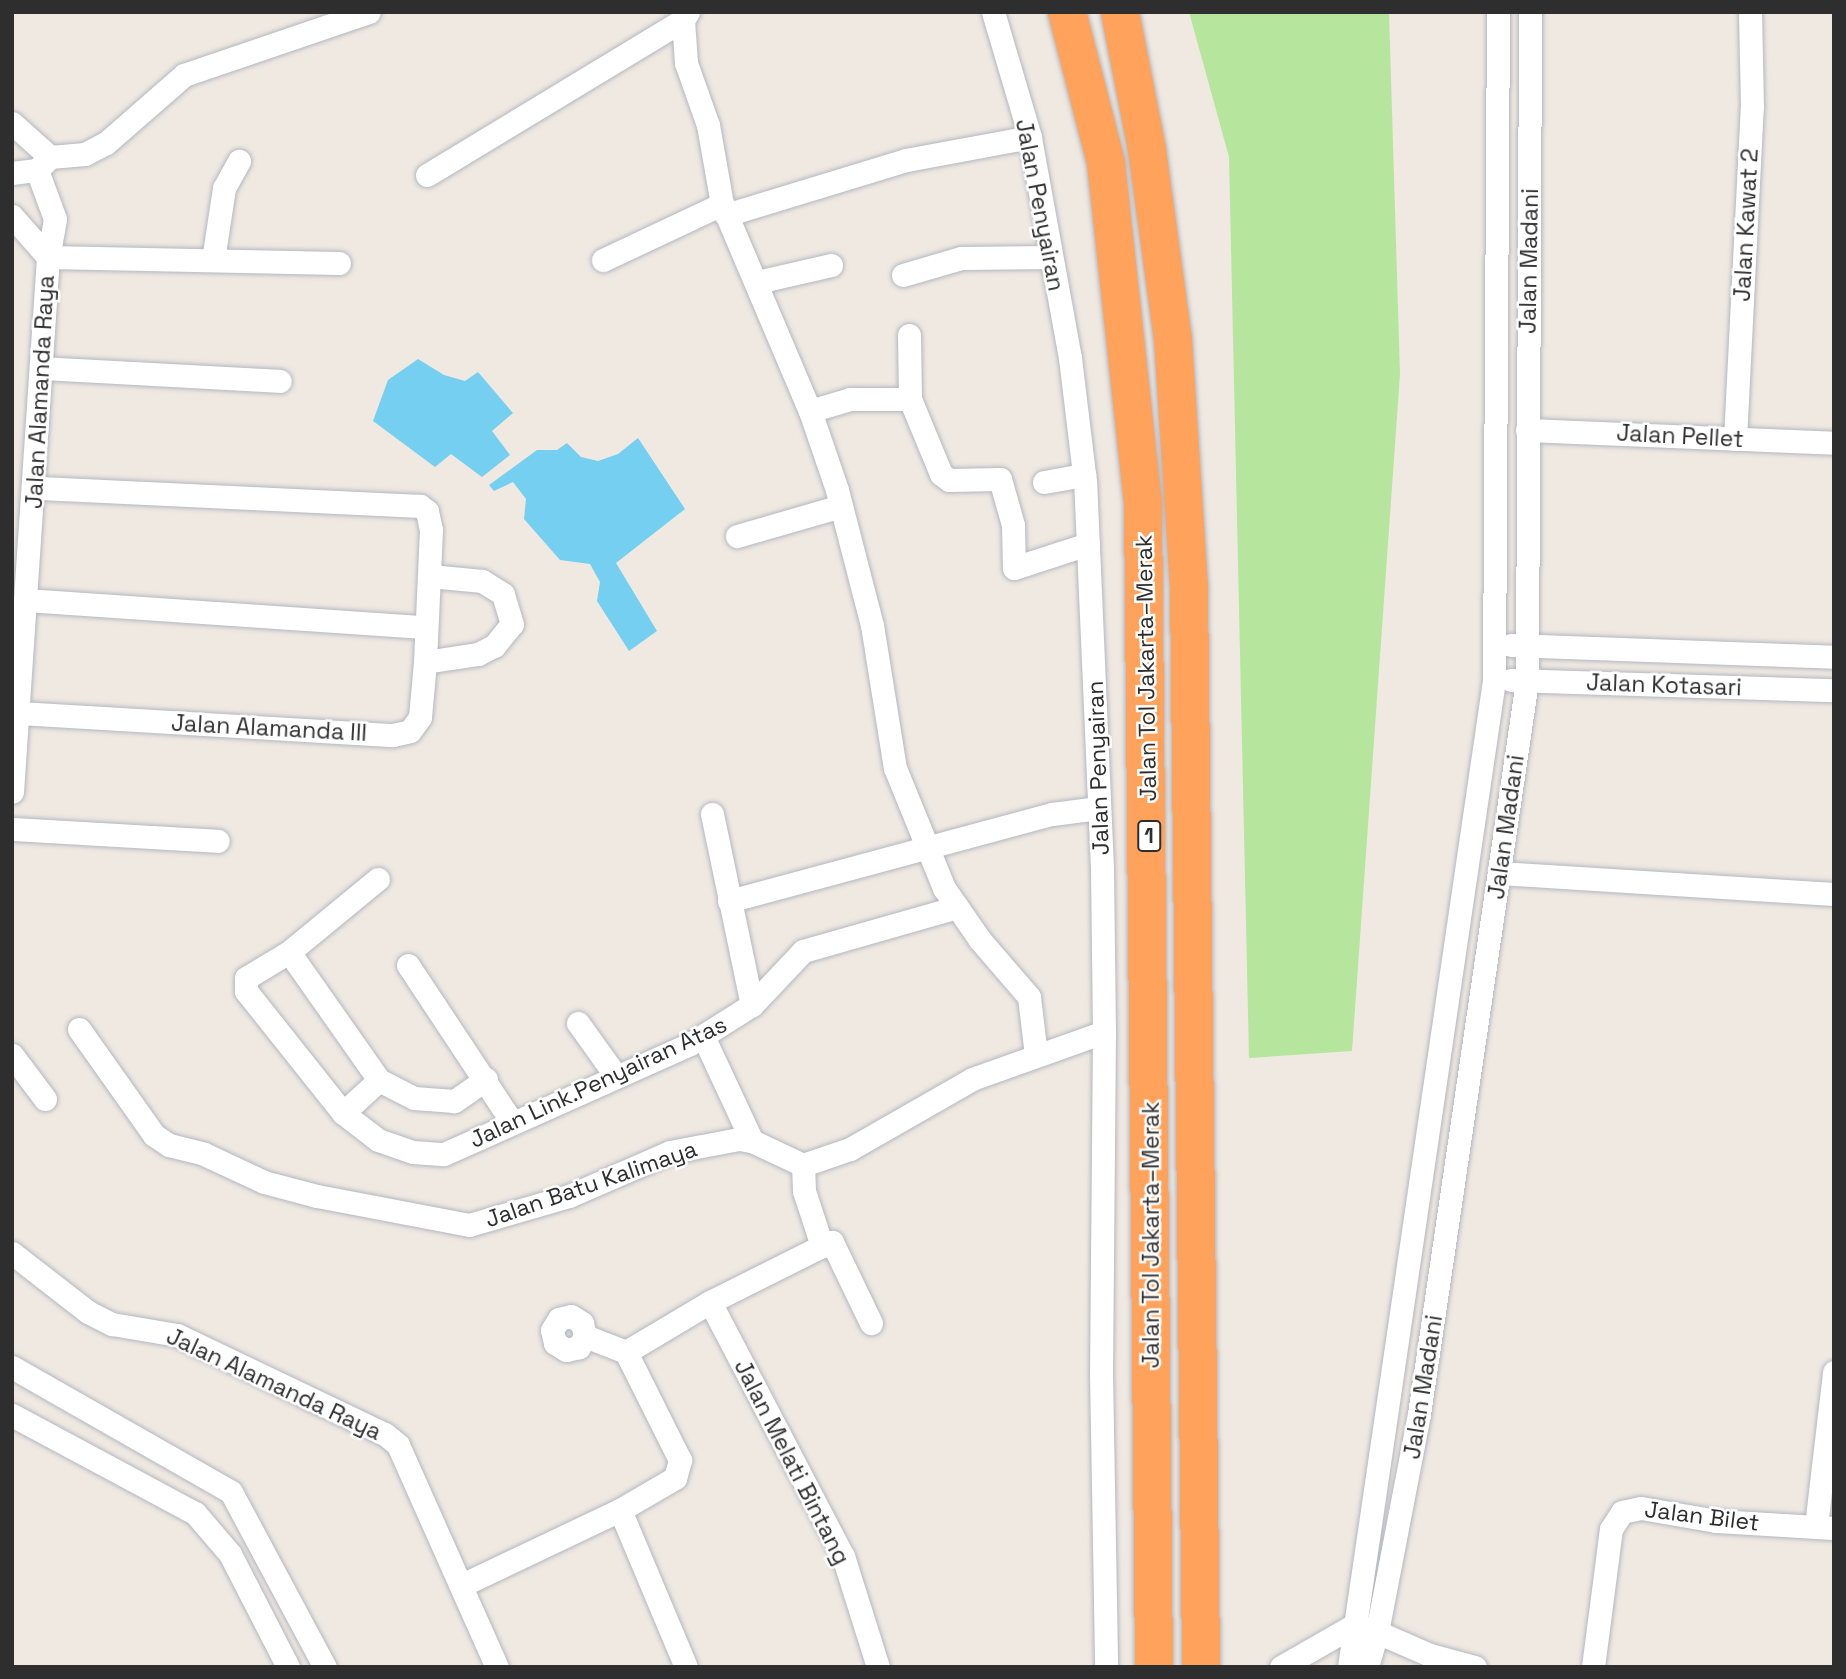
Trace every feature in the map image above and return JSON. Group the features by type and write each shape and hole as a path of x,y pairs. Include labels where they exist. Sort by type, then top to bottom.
{"highway":[{"name":"Jalan Tol Jakarta–Merak","path":"1068,12 1106,163 1143,501 1154,1667"},
{"name":"Jalan Tol Jakarta–Merak","path":"1120,12 1147,150 1173,340 1189,587 1201,1667"}],"street":[{"path":"12,173 85,154 106,143 184,75 319,20 369,12"},
{"name":"Jalan Penyairan","path":"993,12 1030,137 1084,475 1099,808 1104,1032 1101,1373 1107,1667"},
{"name":"Jalan Madani","path":"1367,1628 1497,645 1498,12"},
{"name":"Jalan Madani","path":"1367,1628 1406,1497 1527,681 1525,645 1530,12"},
{"name":"Jalan Kawat 2","path":"1734,439 1752,107 1749,12"},
{"path":"427,175 685,16"},
{"path":"685,16 686,63 708,125 724,210 810,411 841,506 872,625 891,724 892,757 925,848 957,907 1029,997 1035,1055"},
{"path":"12,124 43,163 55,219 48,257 339,263"},
{"path":"603,261 724,210 906,160 1030,137"},
{"path":"213,260 224,188 239,161"},
{"name":"Jalan Alamanda Raya","path":"12,216 48,257 35,488 12,792"},
{"path":"903,275 961,258 1051,257"},
{"path":"757,282 831,265"},
{"path":"909,335 910,399 945,479 1000,479 1013,525 1005,569 1088,544"},
{"path":"41,368 280,382"},
{"path":"810,411 850,399 910,399"},
{"name":"Jalan Pellet","path":"1527,430 1834,443"},
{"path":"1044,482 1084,475"},
{"name":"Jalan Alamanda III","path":"19,713 393,735 410,731 420,717 425,662 424,626 430,576 429,517 420,506 35,488"},
{"path":"737,536 841,506"},
{"path":"425,662 478,654 494,646 512,624 503,594 482,581 430,576"},
{"path":"26,600 424,626"},
{"name":"Jalan Kotasari","path":"1497,645 1834,657"},
{"name":"Jalan Kotasari","path":"1494,680 1834,690"},
{"path":"729,901 1052,814 1099,808"},
{"path":"712,814 752,1005"},
{"path":"12,829 100,831 218,841"},
{"path":"1499,873 1834,894"},
{"path":"379,879 289,952 379,1080 414,1098 438,1103 454,1101 486,1079"},
{"name":"Jalan Link.Penyairan Atas","path":"289,952 246,978 246,991 343,1113 378,1140 413,1152 444,1154 703,1036 752,1005 803,951 957,907"},
{"path":"408,965 512,1122"},
{"path":"578,1023 616,1076"},
{"name":"Jalan Batu Kalimaya","path":"79,1029 154,1135 169,1145 204,1154 264,1182 317,1196 469,1225 569,1196 670,1152 739,1139 752,1141"},
{"path":"703,1036 752,1141 803,1165 850,1149 972,1079 1104,1032"},
{"path":"12,1055 45,1099"},
{"path":"343,1113 379,1080"},
{"path":"803,1165 804,1191 822,1246"},
{"path":"626,1353 710,1302 832,1242 871,1323"},
{"name":"Jalan Alamanda Raya","path":"12,1253 88,1312 112,1324 177,1335 385,1434 408,1462 497,1667"},
{"name":"Jalan Melati Bintang","path":"710,1302 843,1556 878,1667"},
{"path":"462,1585 620,1510 675,1478 680,1470 680,1460 626,1353 585,1335"},
{"path":"12,1367 231,1492 324,1667"},
{"name":"Jalan Bilet","path":"1593,1667 1611,1530 1622,1512 1641,1508 1716,1521 1825,1527 1834,1372"},
{"path":"12,1415 195,1513 230,1554 288,1667"},
{"path":"620,1510 686,1667"},
{"path":"1282,1666 1312,1659 1367,1628"},
{"path":"1349,1667 1367,1628"},
{"path":"1367,1628 1367,1667"},
{"path":"1367,1628 1430,1655 1475,1667"}],"green space":[{"path":"1189,12 1389,12 1400,374 1352,1051 1249,1058 1229,157"}],"water":[{"path":"418,359 444,375 465,381 478,372 513,413 492,431 510,455 482,477 451,454 435,467 373,421 388,380"},
{"path":"638,438 685,509 616,563 657,631 629,651 597,601 600,582 590,564 560,560 524,519 526,499 513,482 494,491 489,485 537,450 557,450 567,443 581,457 598,461 618,454"}]}
